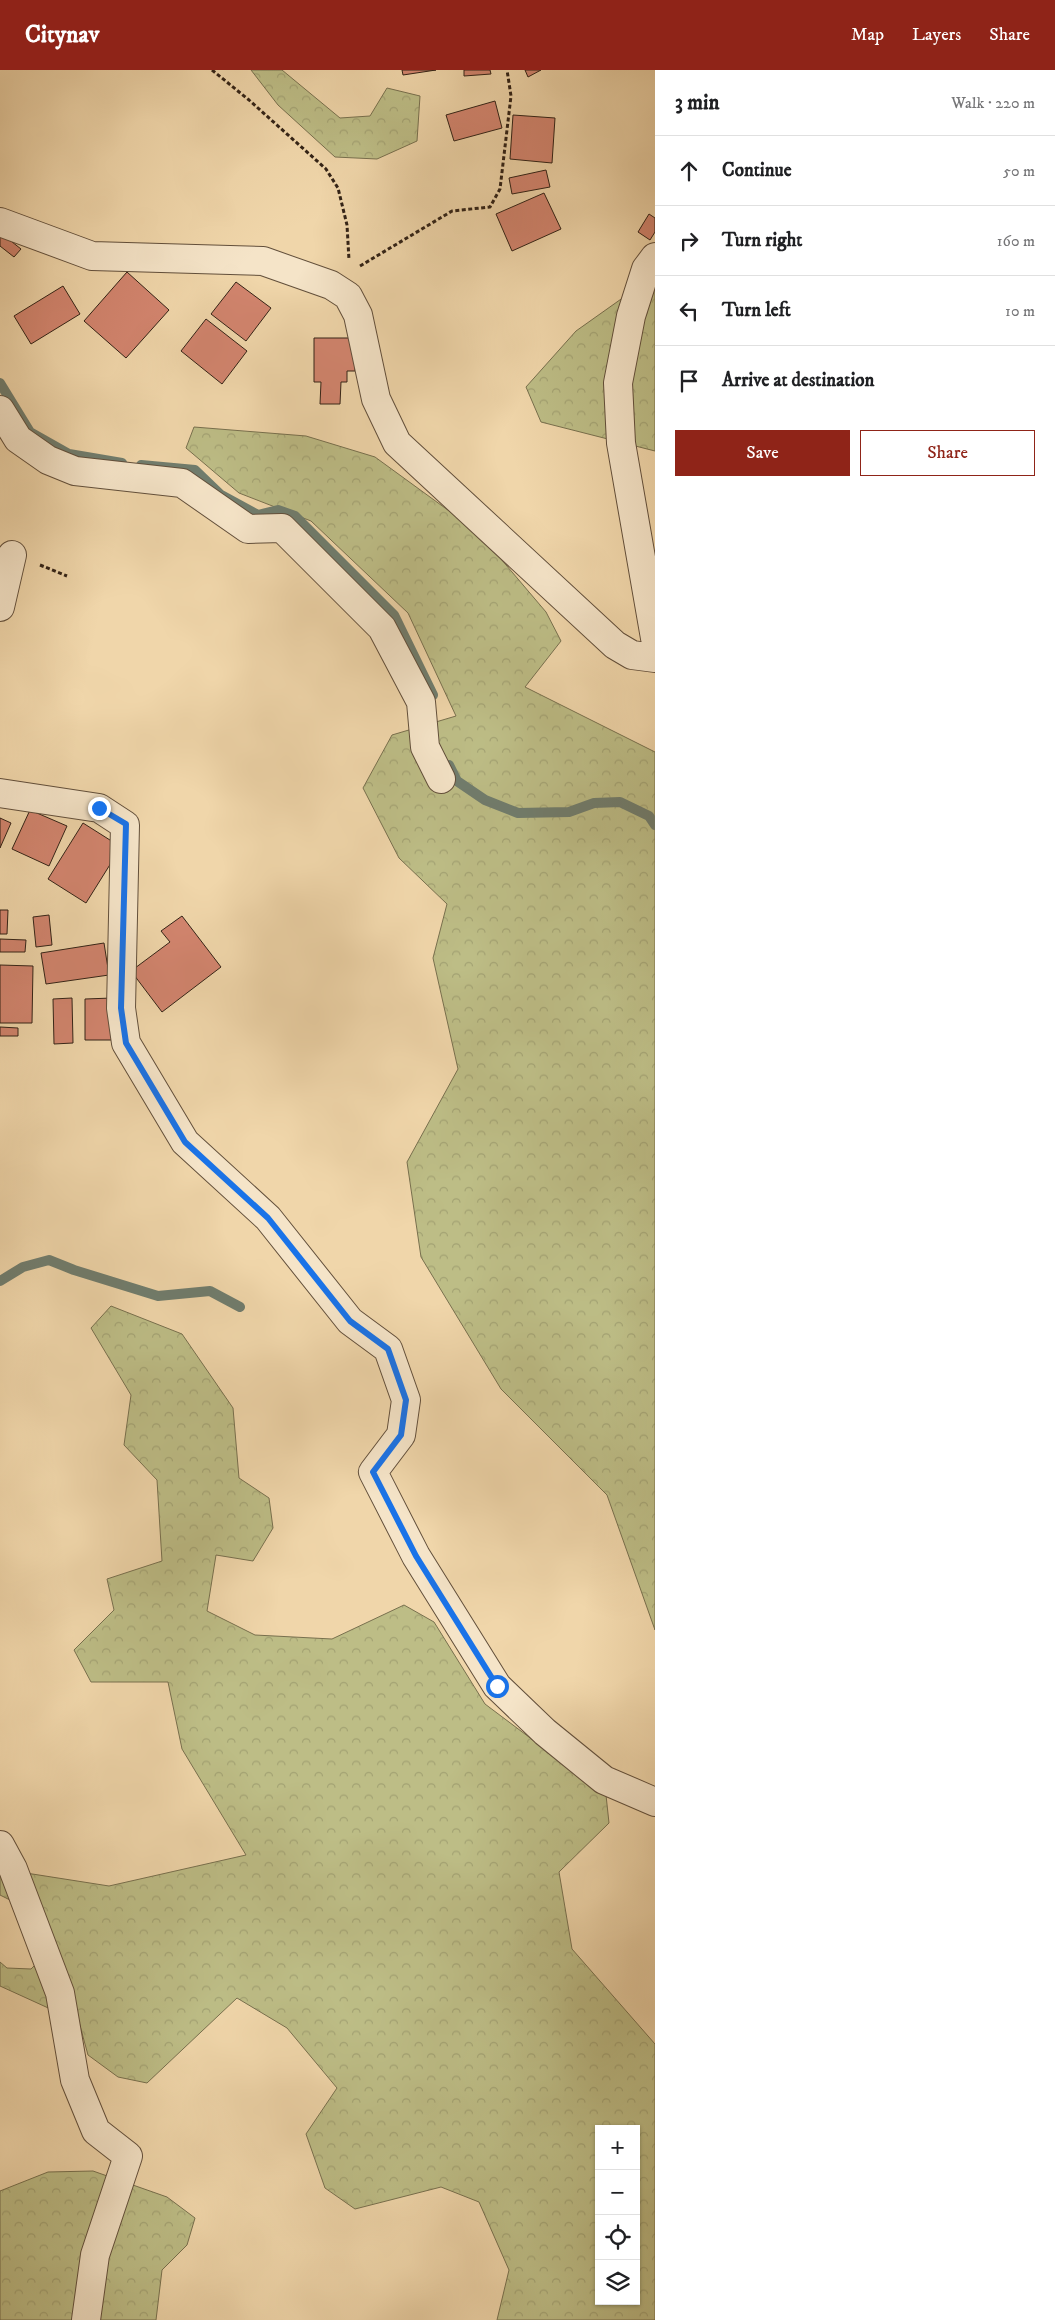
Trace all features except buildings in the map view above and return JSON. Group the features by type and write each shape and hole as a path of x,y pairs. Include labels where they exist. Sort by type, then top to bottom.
{"street":[{"path":"0,222 92,256 263,261 340,279 358,315 376,399 397,443 615,645 632,655 655,658"},
{"path":"655,257 646,268 632,316 618,383 621,443 655,638"},
{"path":"0,410 18,439 48,460 75,471 182,483 248,529 282,528 382,628 421,702 425,747 441,779"},
{"path":"0,607 12,554"},
{"path":"0,792 99,808 126,824 121,1008 126,1043 185,1142 268,1218 350,1321 388,1349 406,1400 401,1435 373,1472 416,1556 497,1686 545,1732 604,1780 655,1802"},
{"path":"0,1844 13,1868 60,1993 75,2080 96,2131 128,2156 95,2255 86,2320"}],"path":[{"path":"212,70 249,100 326,169 338,188 347,224 340,279"},
{"path":"340,279 452,211 490,207 500,189 511,96 507,70"}],"green space":[{"path":"251,70 282,70 340,118 370,116 387,88 420,96 417,141 377,159 335,157 278,105"},
{"path":"655,275 655,451 541,422 526,387 576,331"},
{"path":"194,427 306,436 375,457 478,532 546,612 561,641 525,687 655,752 655,1630 607,1495 501,1389 421,1257 407,1162 458,1069 433,958 447,904 399,858 363,788 392,735 456,716 408,613 311,521 239,493 186,448"},
{"path":"111,1306 182,1334 233,1408 239,1478 269,1498 273,1528 253,1561 216,1555 207,1611 255,1635 332,1639 404,1605 434,1622 485,1704 606,1795 609,1823 559,1872 572,1949 655,2044 655,2320 497,2320 509,2270 479,2202 441,2187 355,2209 325,2188 306,2134 337,2088 287,2028 237,1998 147,2083 118,2077 88,2055 79,2022 0,1986 0,1962 7,1968 31,1969 56,1944 40,1915 0,1895 0,1843 26,1873 109,1886 246,1855 182,1749 168,1682 91,1682 74,1650 114,1610 107,1579 162,1561 157,1480 124,1445 131,1395 91,1328"},
{"path":"93,2171 167,2197 195,2218 187,2245 162,2270 156,2320 0,2320 0,2191 48,2172"}],"waterway":[{"path":"0,383 30,432 69,454 122,463"},
{"path":"141,465 195,470 221,495 258,515 278,510 295,516 394,615 433,695"},
{"path":"449,765 457,781 485,800 518,813 569,812 594,803 620,802 649,816 655,825"},
{"path":"0,1281 23,1267 49,1260 74,1270 158,1296 210,1291 240,1307"}],"route":[{"path":"99,808 126,824 121,1008 126,1043 185,1142 268,1218 350,1321 388,1349 406,1400 401,1435 373,1472 416,1556 497,1686"}]}
